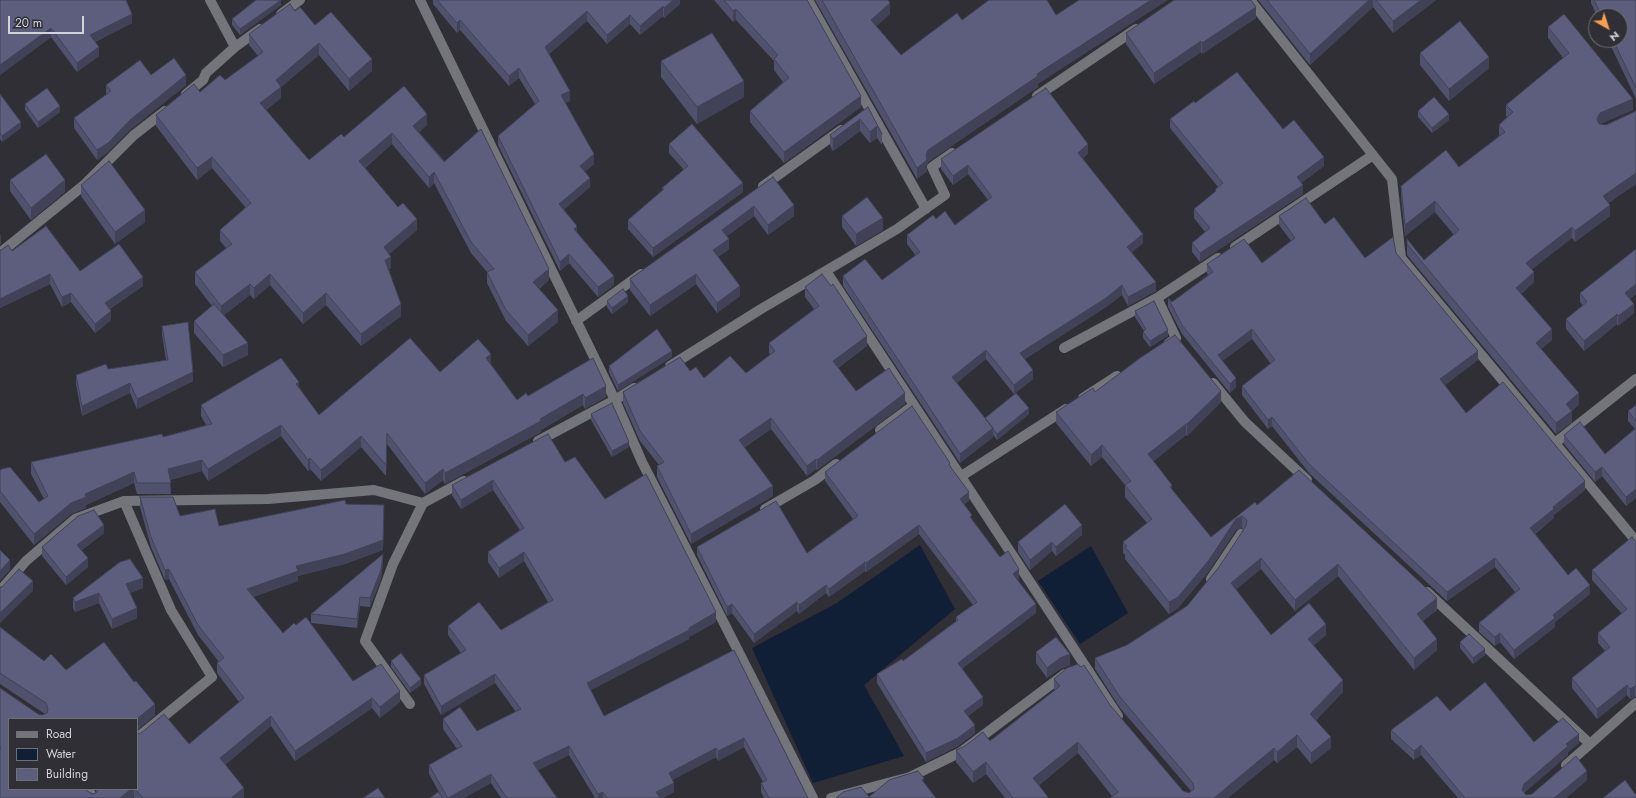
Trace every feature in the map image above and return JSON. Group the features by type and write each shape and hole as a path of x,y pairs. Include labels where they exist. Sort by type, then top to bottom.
{"street":[{"path":"210,0 234,47"},
{"path":"0,252 84,185 134,135 203,80 206,73 234,47 300,0"},
{"path":"420,0 615,400 642,462 691,551 813,798"},
{"path":"808,0 866,111 926,209"},
{"path":"1250,0 1392,179 1400,258 1636,540"},
{"path":"1030,101 1147,22"},
{"path":"755,192 850,122"},
{"path":"661,371 898,229 945,195 932,167 958,149"},
{"path":"1064,348 1157,298 1373,155"},
{"path":"576,321 646,270"},
{"path":"826,271 1085,667 1115,712 1125,724"},
{"path":"1157,298 1179,342 1157,351"},
{"path":"960,477 1124,372"},
{"path":"1206,374 1245,422 1315,488"},
{"path":"1555,444 1636,379"},
{"path":"526,447 615,400 641,383"},
{"path":"870,438 914,405"},
{"path":"755,515 815,480 846,457"},
{"path":"410,704 365,641 393,564 423,503 471,477"},
{"path":"0,591 26,561 75,519 124,501 268,500 374,490 423,503"},
{"path":"124,501 171,610 212,677 138,737"},
{"path":"1205,586 1241,534"},
{"path":"1420,586 1590,744"},
{"path":"831,798 910,777 960,752 1064,674 1098,662"},
{"path":"1556,773 1636,703"}],"water":[{"path":"920,545 955,609 864,685 904,756 813,783 752,648 837,603"},
{"path":"1091,546 1128,613 1080,644 1038,581"}],"building":[{"path":"0,0 126,0 132,14 90,35 99,47 77,63 51,28 0,65"},
{"path":"256,0 281,0 240,29 232,19"},
{"path":"437,0 673,0 664,8 663,6 640,26 630,15 607,35 587,11 545,47 570,91 561,95 594,154 580,166 590,178 559,204 577,226 574,229 614,276 598,287 569,254 560,262 498,136 539,101 519,68 509,76 460,20 457,23"},
{"path":"724,0 807,0 861,96 784,152 750,111 789,78 774,59 778,55 736,9 733,11"},
{"path":"822,0 888,0 890,3 871,20 901,55 957,13 962,20 989,0 1047,0 1056,15 1079,0 1151,0 1037,74 1038,76 928,150 926,155 927,160 917,168"},
{"path":"1174,0 1251,0 1256,7 1202,43 1201,41 1154,73 1126,33"},
{"path":"1267,0 1369,0 1310,54"},
{"path":"1376,0 1421,0 1393,21"},
{"path":"1594,0 1636,0 1636,88 1617,48 1628,48 1628,8 1598,8"},
{"path":"290,4 295,11 300,7 315,25 331,12 372,59 349,79 319,43 276,80 281,87 260,103 309,160 341,134 344,137 404,86 427,114 413,126 444,162 481,129 549,269 533,282 558,310 528,335 506,310 487,272 494,269 471,242 434,172 429,177 392,133 359,161 398,207 403,203 417,219 384,247 391,257 385,260 401,304 361,334 326,293 303,313 270,274 254,288 250,284 221,306 195,272 232,244 220,230 251,203 212,157 197,168 156,115 194,84 200,92 220,75 225,80 263,52 249,34"},
{"path":"1564,14 1588,44 1588,48 1592,48 1633,99 1600,113 1597,119 1599,124 1606,125 1636,111 1636,173 1603,196 1610,205 1575,231 1572,227 1526,263 1534,272 1516,288 1552,329 1536,343 1579,393 1566,404 1572,411 1556,423 1407,244 1407,239 1424,260 1459,230 1435,201 1405,225 1401,186 1446,150 1459,167 1505,132 1499,125 1513,112 1506,105 1569,53 1548,27"},
{"path":"1460,21 1489,57 1449,89 1420,53"},
{"path":"712,33 744,81 697,107 661,61"},
{"path":"174,58 186,75 130,120 108,143 97,150 74,118 111,91 106,85 140,60 151,75"},
{"path":"1237,72 1283,129 1294,120 1324,157 1297,177 1303,185 1200,253 1192,243 1210,228 1194,209 1216,191 1215,190 1223,183 1170,119 1194,101 1195,103"},
{"path":"47,88 60,106 38,122 25,104"},
{"path":"1046,88 1088,144 1078,153 1143,234 1127,247 1156,282 1128,297 1122,285 1106,298 1020,353 1033,370 1014,385 986,350 952,377 993,428 960,454 843,276 865,259 882,280 920,252 907,235 933,215 936,219 945,211 955,225 992,197 968,165 953,176 941,159"},
{"path":"0,94 21,122 2,136 0,133"},
{"path":"1434,97 1449,114 1432,128 1418,111"},
{"path":"868,107 882,134 877,126 870,132 860,119 833,139 830,135"},
{"path":"692,124 743,183 653,248 628,220 688,166 669,144"},
{"path":"46,154 65,180 31,208 10,180"},
{"path":"109,161 145,210 115,232 81,185"},
{"path":"773,177 794,205 768,225 754,206 722,230 729,239 713,250 740,286 717,303 696,274 650,305 630,279"},
{"path":"867,197 883,218 856,234 842,216"},
{"path":"1306,198 1325,224 1334,217 1365,258 1393,237 1396,253 1478,351 1440,379 1466,413 1503,382 1585,481 1530,528 1568,575 1576,568 1590,585 1553,615 1555,618 1514,650 1500,633 1495,637 1479,623 1520,589 1495,558 1447,592 1309,464 1272,417 1268,420 1242,386 1275,360 1252,329 1218,355 1236,378 1230,384 1182,325 1168,298 1172,302 1213,272 1207,264 1244,239 1262,263 1295,238 1279,216"},
{"path":"46,226 80,271 119,244 143,277 105,303 111,311 95,324 71,293 62,297 50,274 0,299 0,250 8,245 12,251"},
{"path":"1636,249 1636,284 1625,293 1634,304 1618,316 1617,314 1584,341 1566,319 1587,302 1580,293"},
{"path":"822,274 831,286 833,284 867,336 833,361 856,391 889,368 905,393 807,466 771,418 739,440 773,486 691,534 657,466 664,462 640,431 623,392 680,357 690,371 696,367 704,378 730,356 746,373 775,351 769,343 819,306 805,287"},
{"path":"623,289 628,296 612,308 607,301"},
{"path":"1154,301 1168,330 1150,341 1143,332 1146,329 1135,311"},
{"path":"214,304 248,343 223,355 194,321"},
{"path":"188,322 193,372 137,399 130,383 82,406 76,375 106,364 108,369 168,360 162,326"},
{"path":"657,329 672,351 618,385 609,366"},
{"path":"1175,335 1221,391 1187,424 1148,454 1172,485 1170,487 1211,537 1255,502 1257,505 1299,470 1437,598 1417,614 1437,639 1414,658 1338,564 1295,600 1261,558 1231,583 1271,635 1309,603 1326,624 1308,639 1343,680 1310,714 1331,737 1311,753 1297,735 1277,752 1274,748 1214,798 1110,798 1118,792 1078,742 1033,778 1048,797 1013,798 986,762 973,772 956,750 965,746 983,732 990,741 1060,686 1054,679 1067,668 1078,664 1081,667 1084,665 1110,705 1183,791 1189,793 1194,789 1193,783 1120,697 1095,658 1127,645 1187,606 1219,567 1246,526 1247,520 1242,516 1236,519 1209,560 1178,597 1169,602 1125,547 1127,546 1123,542 1152,519 1125,485 1131,481 1102,445 1091,455 1056,412 1093,388 1095,392 1140,358"},
{"path":"410,338 440,372 478,339 491,354 486,358 517,400 526,393 528,396 593,358 606,386 585,398 583,394 540,419 541,421 445,473 443,469 425,483 387,433 386,465 361,436 321,470 310,458 308,460 281,425 208,469 202,460 168,469 171,483 137,483 134,472 85,494 86,497 71,503 34,534 0,491 0,470 10,467 39,502 48,496 31,462 162,434 163,437 212,424 201,405 281,358 299,382 296,384 319,415"},
{"path":"1016,393 1029,408 997,434 985,418"},
{"path":"612,403 629,442 612,451 591,414"},
{"path":"1636,405 1636,421 1628,411"},
{"path":"912,406 950,463 949,464 952,469 969,492 960,499 972,515 970,517 1000,557 1008,551 1019,569 1013,574 1036,604 958,663 983,697 964,711 975,725 958,738 926,753 877,674 902,659 903,661 958,620 956,617 977,602 919,525 829,589 826,585 799,605 797,602 754,634 732,604 727,607 697,547 776,501 807,553 858,516 825,472"},
{"path":"1580,422 1605,454 1636,428 1636,489 1626,497 1602,467 1595,472 1564,435"},
{"path":"548,434 565,462 575,457 605,499 646,474 716,612 689,628 689,630 587,683 604,716 734,650 808,798 769,798 761,783 767,780 744,738 718,751 716,748 669,773 674,783 656,792 660,798 607,798 603,792 598,794 569,746 533,763 557,798 507,798 491,774 448,798 429,765 462,746 443,719 460,707 477,731 521,709 495,674 441,706 424,675 466,650 448,626 479,602 501,630 553,600 524,552 499,568 488,552 524,528 493,480 461,500 452,485"},
{"path":"140,497 173,497 180,516 215,509 219,526 345,500 346,504 384,505 383,540 345,554 296,566 298,571 247,589 283,633 294,623 296,625 306,617 353,681 381,664 400,691 380,707 372,698 295,751 271,716 220,758 244,788 232,797 233,798 143,798 136,790 138,790 138,734 141,733 164,714 189,744 244,698 217,663 224,658 198,625 169,569 165,570 151,537"},
{"path":"1065,504 1082,525 1056,547 1052,542 1030,560 1018,542"},
{"path":"94,510 104,525 77,545 88,558 66,577 42,547 78,516"},
{"path":"1632,537 1636,542 1636,687 1635,686 1630,689 1627,685 1597,709 1572,678 1610,647 1598,633 1627,609 1592,570"},
{"path":"0,550 10,560 0,571"},
{"path":"383,554 381,570 370,598 360,597 357,619 311,614"},
{"path":"130,559 143,578 126,584 137,608 112,619 99,593 75,602 73,598 120,562"},
{"path":"19,569 33,581 0,613 0,587 2,587"},
{"path":"0,627 44,661 51,654 66,670 104,642 134,682 136,681 155,704 138,718 8,718 8,790 86,790 93,794 98,790 130,790 120,798 0,798 0,688 38,714 42,715 47,713 48,709 46,703 0,673"},
{"path":"1469,634 1485,649 1473,658 1460,642"},
{"path":"1056,637 1070,654 1060,658 1047,668 1036,652"},
{"path":"401,653 421,679 410,688 391,661"},
{"path":"1485,682 1534,742 1563,718 1579,734 1566,744 1568,746 1524,784 1522,790 1526,795 1532,794 1576,756 1587,771 1554,798 1465,798 1421,745 1414,751 1391,730 1437,696 1450,711"},
{"path":"918,771 924,778 922,780 936,798 836,798 843,792 861,787 869,797 889,780"},
{"path":"1625,780 1635,794 1636,793 1636,798 1603,798"},
{"path":"378,788 385,798 363,798"},
{"path":"438,792 443,798 430,798"}]}
